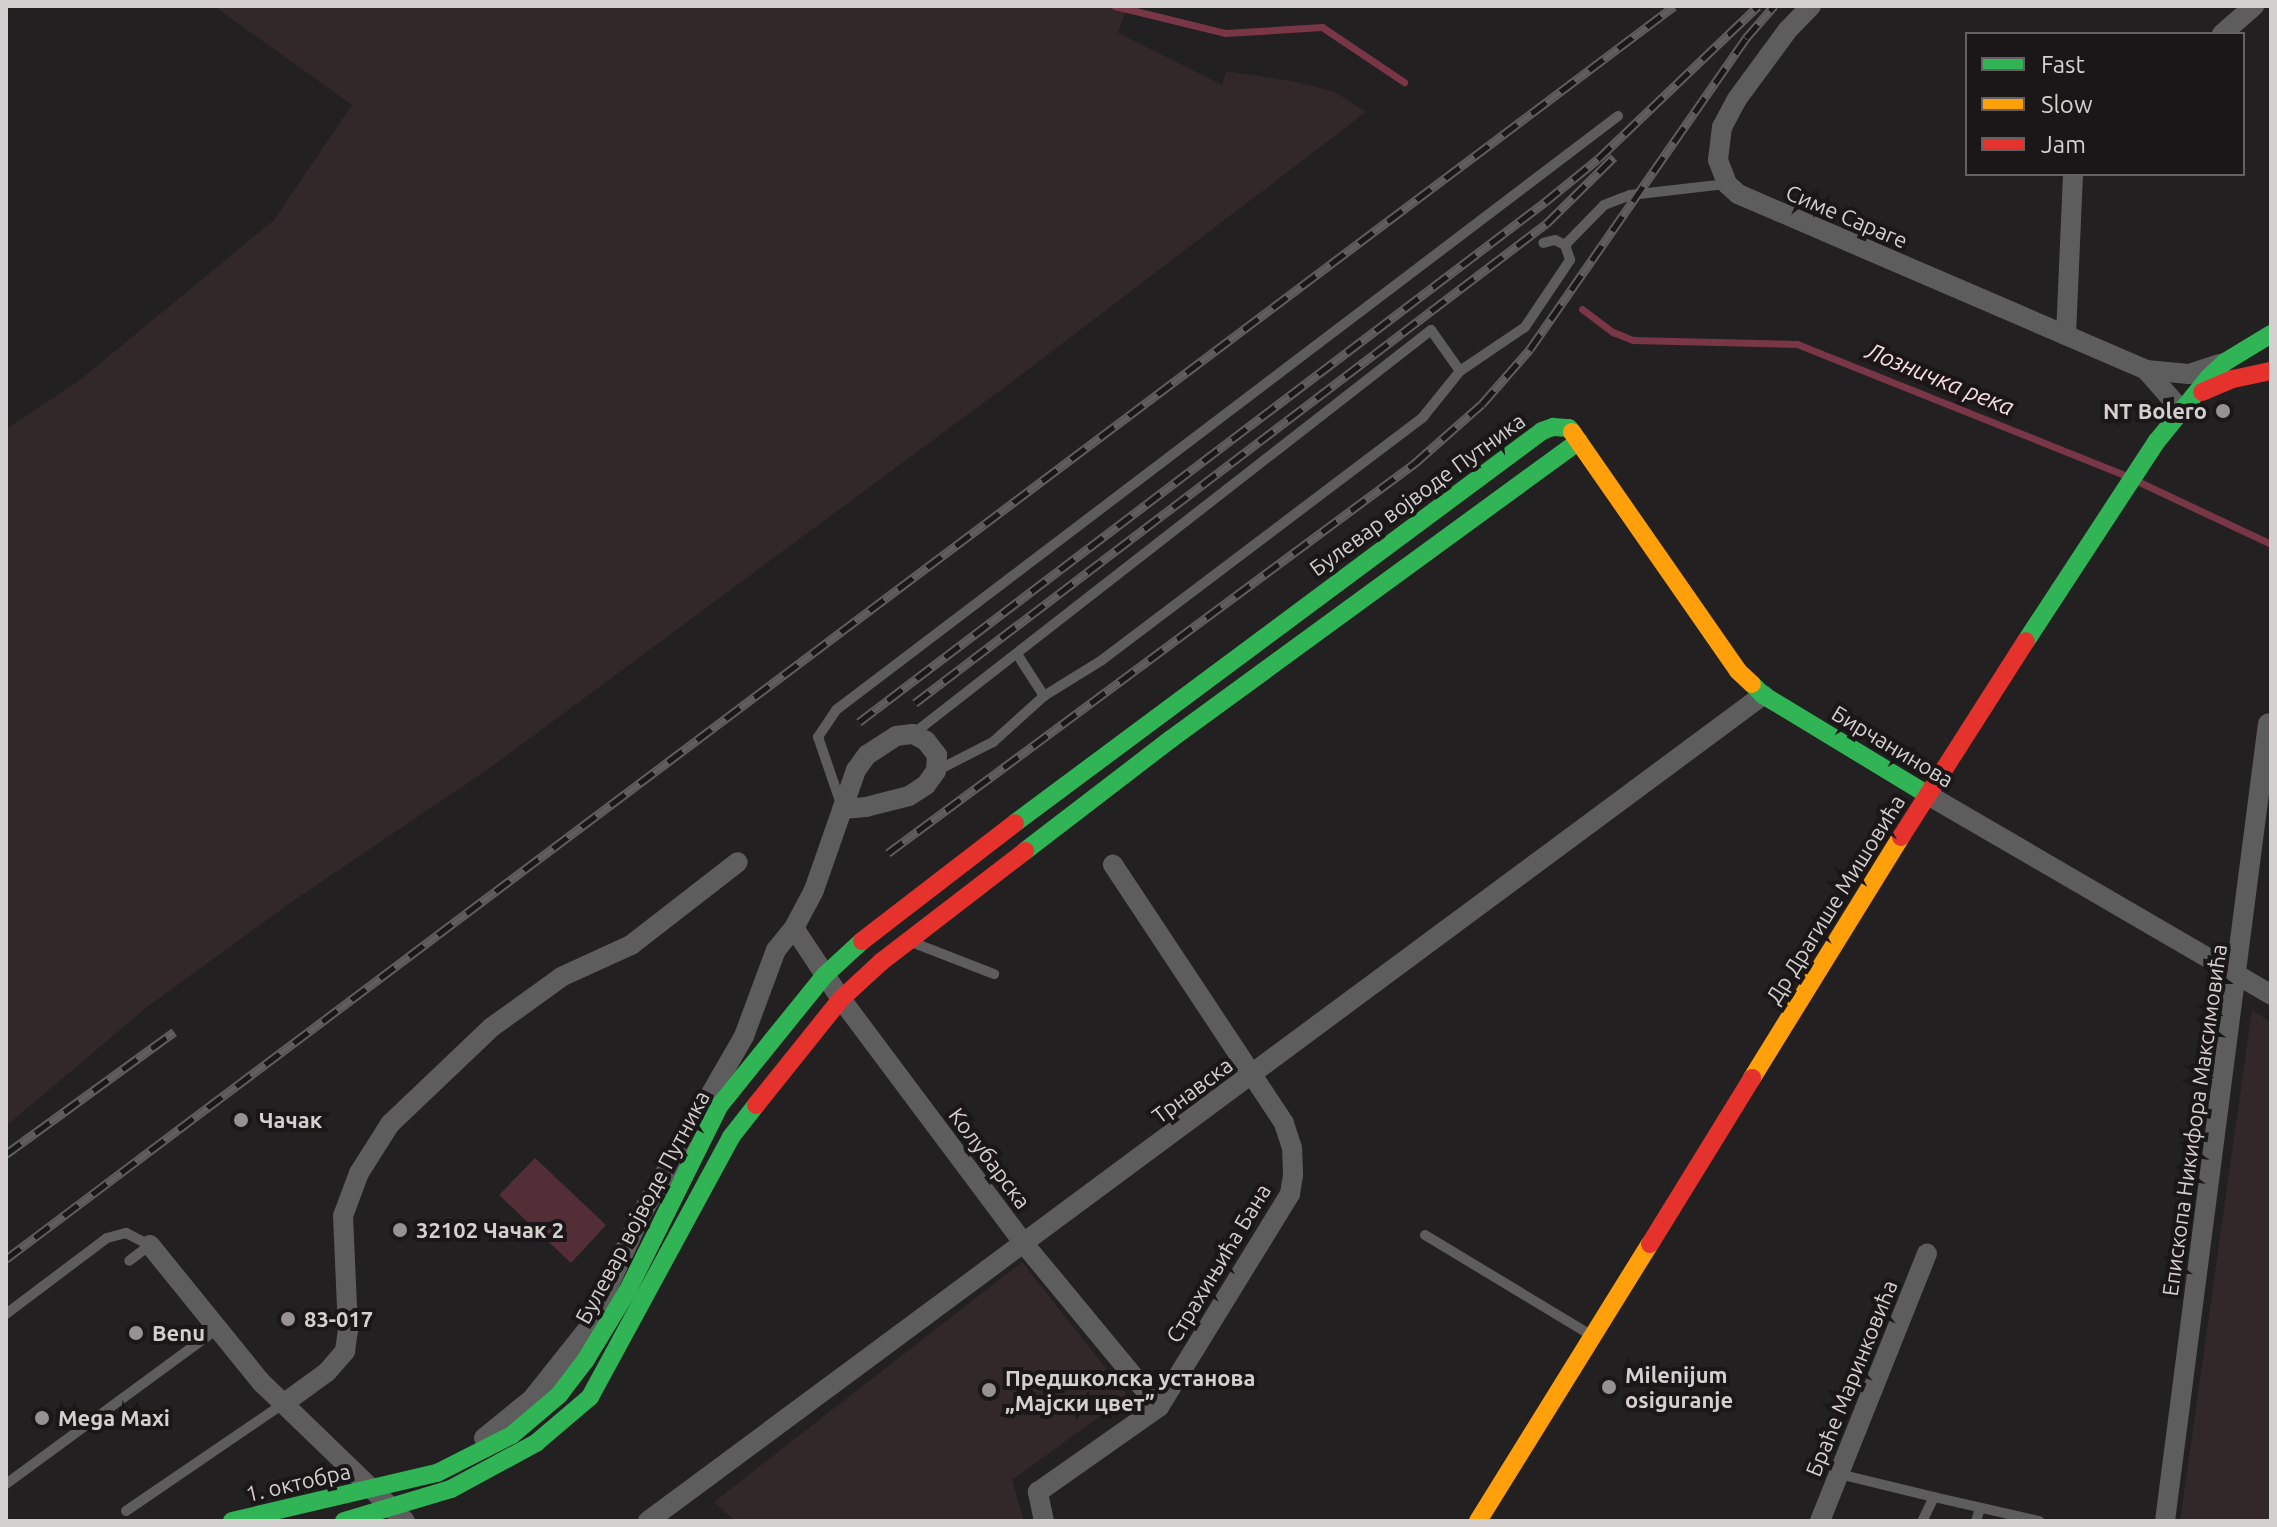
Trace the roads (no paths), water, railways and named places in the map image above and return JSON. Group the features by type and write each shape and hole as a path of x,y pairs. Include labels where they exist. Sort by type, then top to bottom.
{"main road":[{"name":"Др Драгише Мишовића","path":"1478,1521 1928,795 2138,469 2225,362 2271,334"},
{"path":"2188,404 2233,379 2271,371"},
{"name":"Булевар војводе Путника","path":"370,1485 437,1473 473,1458 512,1435 559,1395 585,1361 627,1292 720,1105 825,975 866,937 1542,431 1553,427 1569,428 1579,441 1171,739 908,941 841,999 731,1137 590,1397 536,1443 399,1515"},
{"name":"Бирчанинова","path":"1579,441 1738,671 1763,695 1928,795"},
{"name":"1. октобра","path":"232,1521 370,1485"},
{"path":"344,1521 399,1515"}],"street":[{"path":"1727,184 1718,160 1722,127 1762,65 1811,6"},
{"path":"2224,32 2254,6"},
{"path":"2066,335 2073,176"},
{"name":"Симе Сараге","path":"1727,184 1749,201 2146,370 2188,404"},
{"name":"Симе Сараге","path":"2146,370 2189,374 2225,362"},
{"name":"Трнавска","path":"648,1521 1025,1245 1763,695"},
{"name":"Епископа Никифора Максимовића","path":"2165,1521 2238,976 2268,724"},
{"path":"370,1485 434,1465 490,1435 532,1399 559,1368 590,1326 642,1213 744,1036 776,950 794,928 814,890 842,809 856,770 867,755 896,736 913,734 926,741 937,755 936,771 926,785 909,796 866,807 842,809"},
{"name":"Бирчанинова","path":"1928,795 2271,995"},
{"path":"283,1404 327,1372 345,1351 348,1330 343,1216 359,1173 390,1124 492,1027 563,976 631,945 738,862"},
{"name":"Страхињића Бана","path":"1044,1521 1038,1492 1159,1407 1290,1194 1293,1174 1288,1136 1254,1074 1113,865"},
{"name":"Колубарска","path":"794,928 841,999 1025,1245 1159,1407"},
{"path":"150,1245 217,1329 283,1404 399,1515"},
{"name":"Браће Маринковића","path":"1820,1521 1927,1254"}],"lane":[{"path":"842,809 818,737 836,710 1618,116"},
{"path":"1565,245 1604,205 1630,195 1727,184"},
{"path":"936,771 993,742 1044,696 1102,660 1423,417 1460,371 1525,327 1570,260 1565,245 1555,240 1543,243"},
{"path":"913,734 1431,330 1460,371"},
{"path":"1017,654 1044,696"},
{"path":"908,941 994,974"},
{"path":"6,1314 107,1238 126,1233 150,1245 129,1261"},
{"path":"1425,1235 1593,1336"},
{"path":"6,1484 217,1329"},
{"path":"126,1511 283,1404"},
{"path":"1839,1474 2039,1521"},
{"path":"1923,1520 1934,1497"},
{"path":"1976,1521 1980,1509"}],"waterway":[{"name":"Лозничка река","path":"1115,6 1225,33 1322,27 1404,82"},
{"name":"Лозничка река","path":"1582,309 1613,332 1633,340 1797,344 2124,475"},
{"name":"Лозничка река","path":"2135,480 2271,544"}],"railway":[{"path":"6,1259 1674,6"},
{"path":"859,722 1545,202 1598,159 1758,6"},
{"path":"888,853 1415,463 1482,404 1530,349 1746,38 1774,6"},
{"path":"915,703 1547,223 1614,157"},
{"path":"6,1154 174,1032"}],"place":[{"name":"NT Bolero","path":"2223,411"},
{"name":"Чачак","path":"241,1120"},
{"name":"32102 Чачак 2","path":"400,1230"},
{"name":"83-017","path":"288,1319"},
{"name":"Benu","path":"136,1333"},
{"name":"Milenijum osiguranje","path":"1609,1387"},
{"name":"Предшколска установа „Мајски цвет”","path":"989,1390"},
{"name":"Mega Maxi","path":"42,1418"}]}
